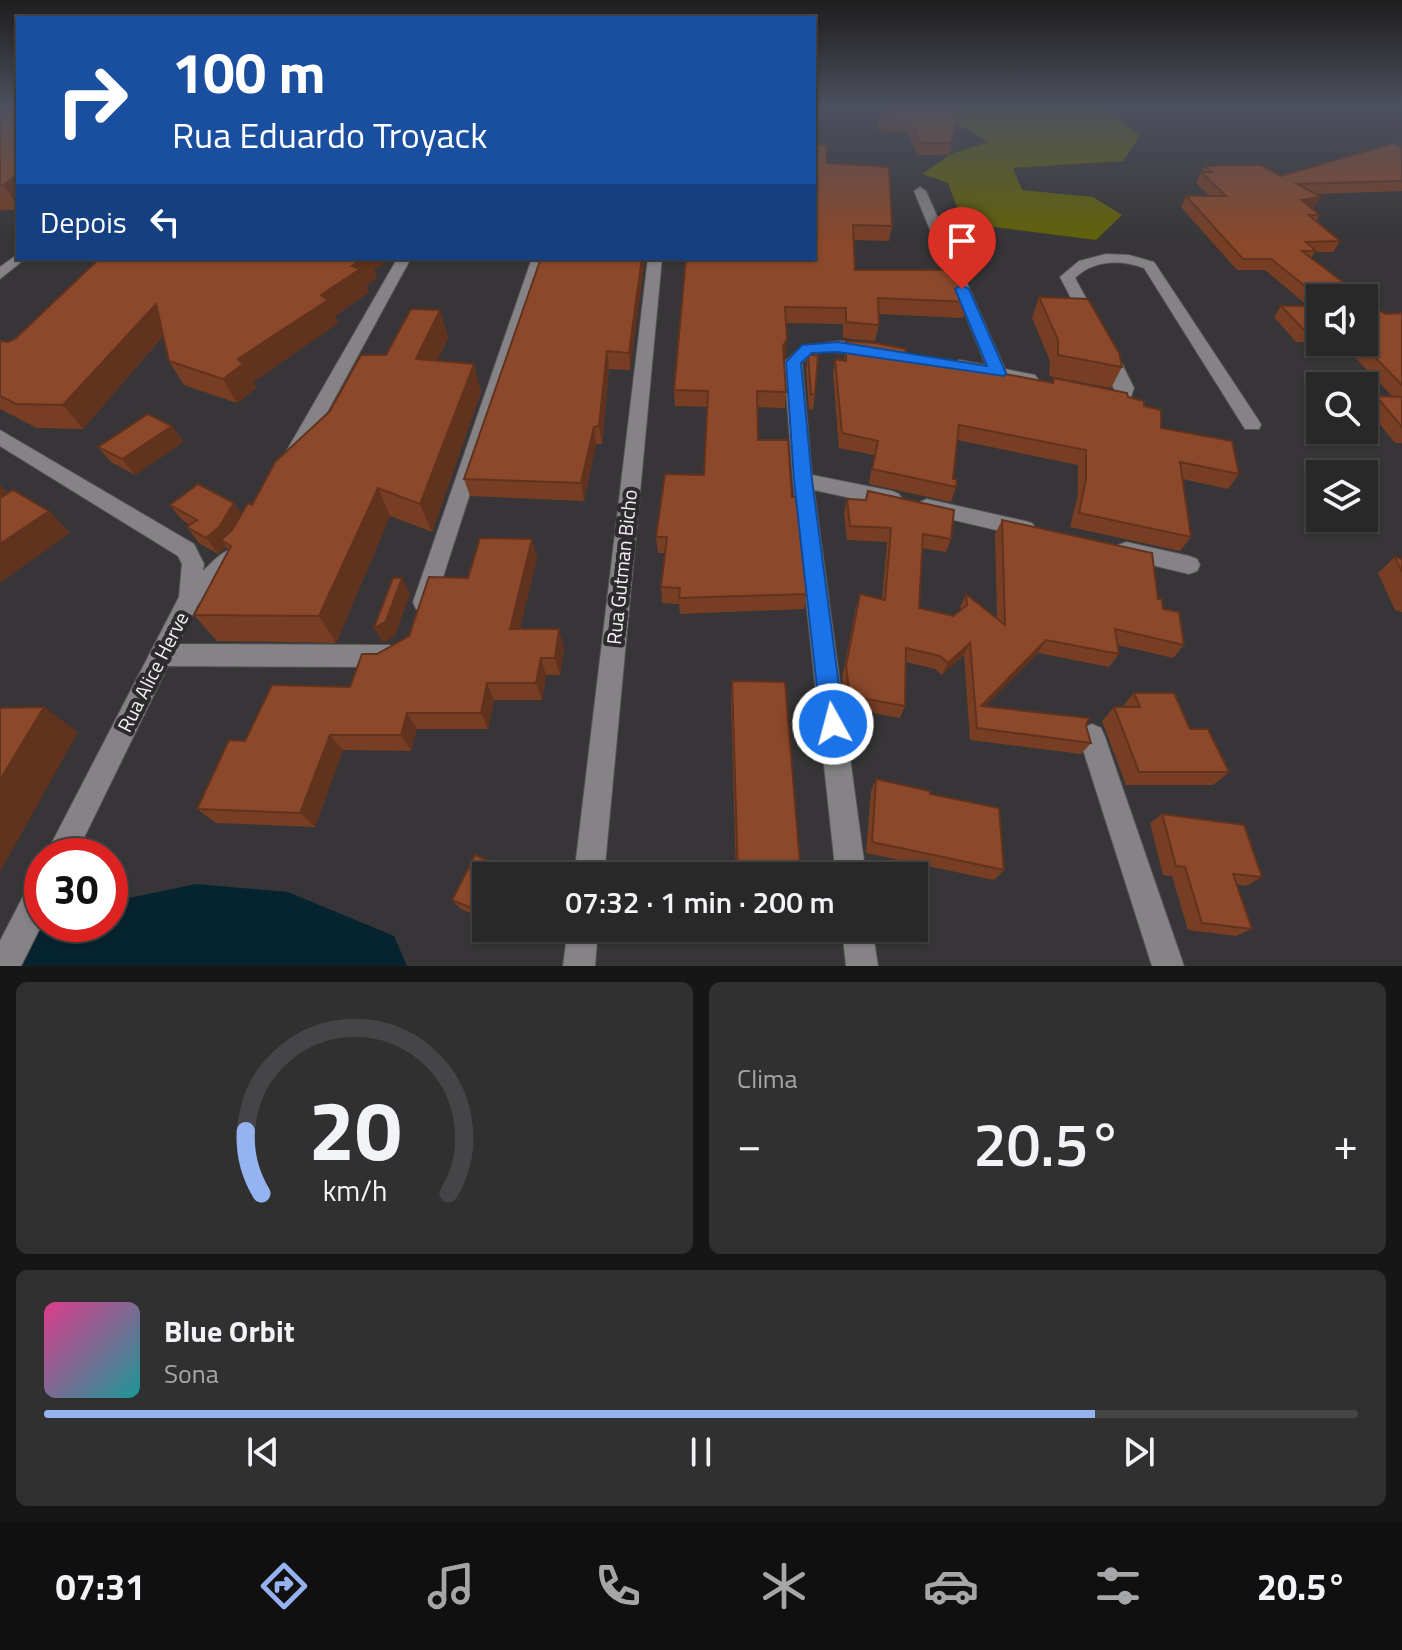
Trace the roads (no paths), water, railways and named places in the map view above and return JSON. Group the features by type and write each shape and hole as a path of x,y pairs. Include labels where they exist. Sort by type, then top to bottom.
{"street":[{"path":"920,191 998,373"},
{"path":"1080,391 1123,399 1125,388 1120,373 1067,277 1073,269 1128,257 1149,265 1252,425"},
{"path":"0,275 17,260"},
{"path":"287,467 403,260"},
{"path":"417,621 538,260"},
{"name":"Rua Gutman Bicho","path":"590,862 655,260"},
{"path":"849,862 803,480 793,362 799,354 817,346 889,353"},
{"path":"936,361 1053,385"},
{"name":"Rua Alice Herve","path":"0,437 186,550 193,564 190,597 69,838"},
{"path":"803,480 1050,534"},
{"path":"190,597 241,550 248,537"},
{"path":"1112,548 1189,565"},
{"path":"161,655 386,657 407,645"},
{"path":"1092,737 1168,966"},
{"path":"4,966 24,927"},
{"path":"579,966 582,942"},
{"path":"859,942 862,966"}],"waterway":[{"path":"45,966 85,949 196,926 288,934 364,966"}]}
